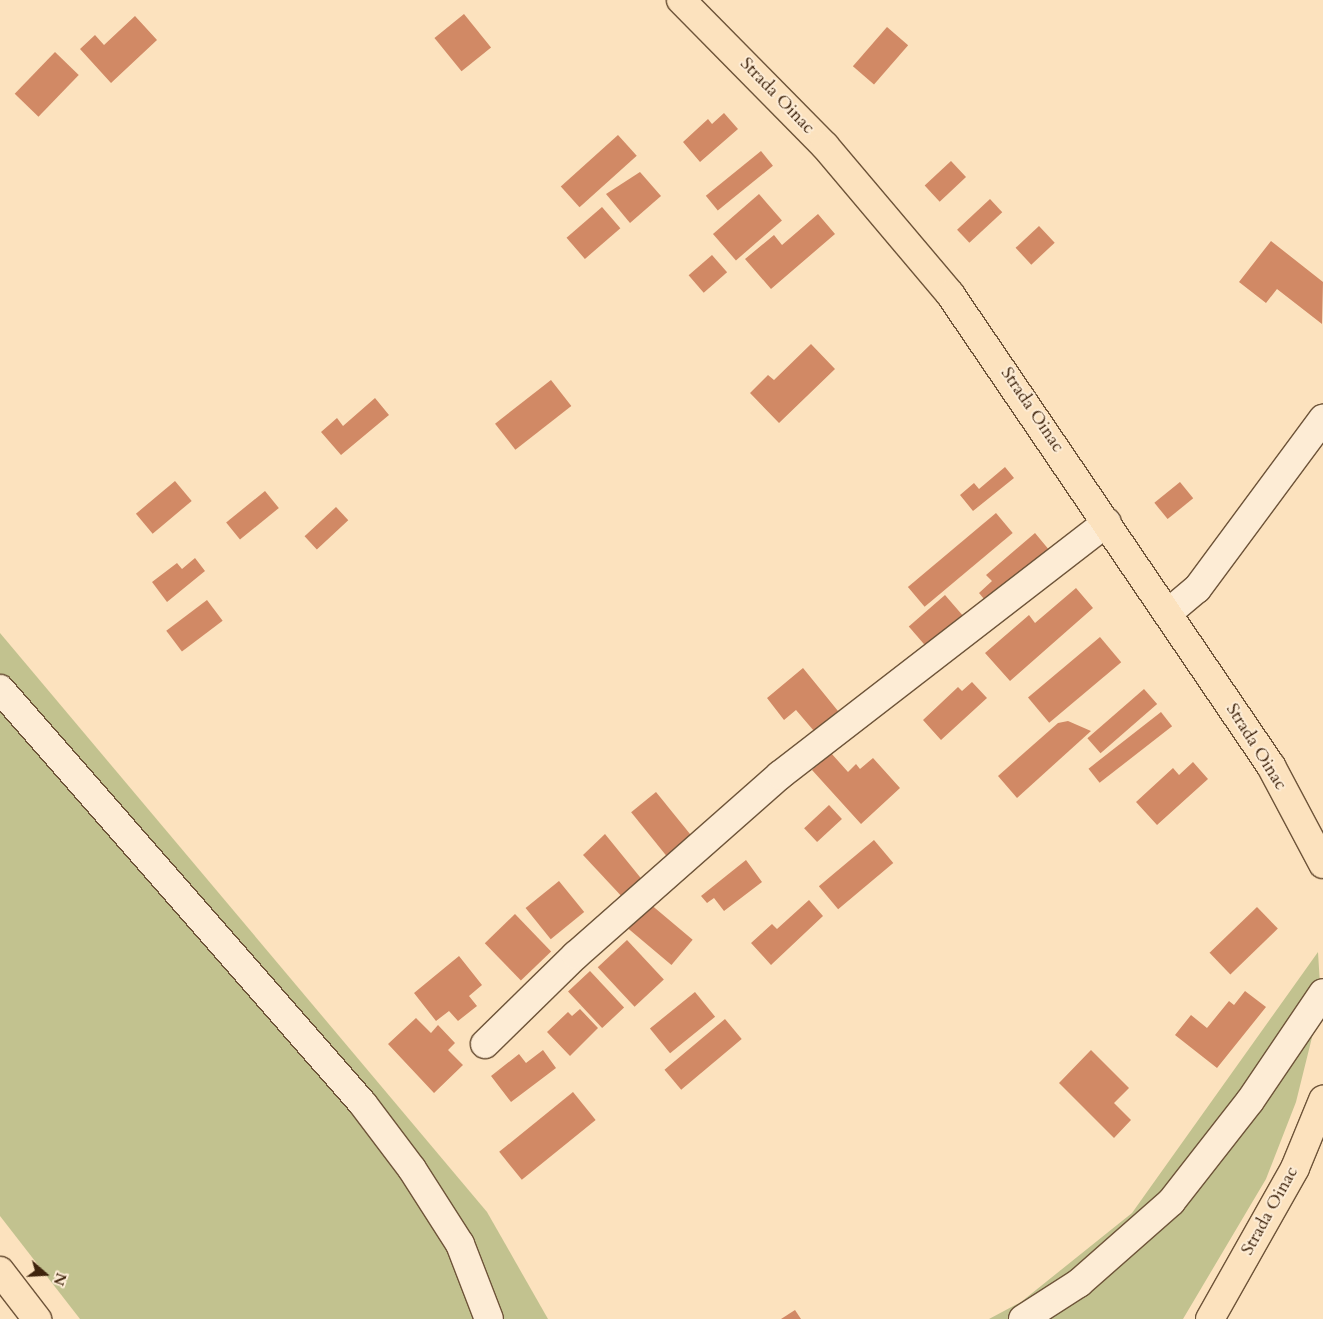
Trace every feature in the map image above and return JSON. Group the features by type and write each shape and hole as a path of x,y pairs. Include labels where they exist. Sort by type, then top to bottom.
{"main road":[{"name":"Strada Oinac","path":"682,0 825,146 950,294 1107,522 1271,766 1323,864"},
{"name":"Strada Oinac","path":"1210,1319 1295,1168 1323,1100"},
{"path":"0,1271 37,1319"}],"street":[{"path":"1168,613 1197,589 1323,419"},
{"path":"485,1044 598,935 780,775 1107,522"},
{"path":"0,689 363,1104 412,1169 460,1244 489,1319"},
{"path":"1023,1319 1079,1283 1170,1202 1250,1101 1323,993"}],"green space":[{"path":"0,633 487,1212 548,1319 80,1319 0,1216"},
{"path":"1318,952 1321,1001 1296,1102 1266,1179 1183,1319 989,1319 1021,1302 1132,1213"}],"building":[{"path":"464,14 491,47 462,71 434,38"},
{"path":"135,16 157,40 111,83 80,49 95,35 104,45"},
{"path":"887,27 908,45 874,85 853,66"},
{"path":"55,52 79,75 38,117 15,94"},
{"path":"724,113 738,129 700,162 683,142 708,119 712,124"},
{"path":"618,135 637,156 580,207 561,187"},
{"path":"761,151 773,166 718,210 706,196"},
{"path":"951,161 966,177 940,202 925,186"},
{"path":"640,172 661,196 630,223 606,194"},
{"path":"759,194 782,220 736,260 713,234"},
{"path":"990,199 1002,212 969,243 957,230"},
{"path":"602,207 620,228 585,259 567,238"},
{"path":"818,214 835,234 771,289 745,259 774,235 782,245"},
{"path":"1039,226 1055,243 1031,265 1016,248"},
{"path":"1271,241 1323,282 1322,324 1277,289 1266,303 1239,282"},
{"path":"712,255 727,272 704,293 689,275"},
{"path":"811,344 835,369 779,423 750,393 768,375 774,380"},
{"path":"551,380 571,406 515,450 495,424"},
{"path":"375,398 389,415 341,455 321,432 337,418 343,426"},
{"path":"1005,467 1014,478 973,511 960,495 974,483 979,489"},
{"path":"175,481 192,501 153,534 136,514"},
{"path":"1180,482 1193,498 1168,519 1154,503"},
{"path":"265,491 279,508 240,540 226,522"},
{"path":"336,507 348,520 317,549 305,536"},
{"path":"996,513 1013,533 925,607 908,587"},
{"path":"1035,533 1050,551 989,605 979,593 992,581 986,575"},
{"path":"195,558 205,571 167,602 152,582 177,563 182,569"},
{"path":"1076,588 1093,608 1010,681 985,653 1029,615 1035,623"},
{"path":"945,595 964,617 928,648 909,626"},
{"path":"207,600 223,621 182,651 166,631"},
{"path":"1100,637 1121,662 1049,723 1028,697"},
{"path":"803,668 838,711 814,731 796,710 784,720 767,698"},
{"path":"972,682 987,698 941,740 923,720 958,687 962,691"},
{"path":"1144,689 1157,704 1101,753 1087,738"},
{"path":"1161,712 1172,726 1100,783 1089,769"},
{"path":"1068,721 1091,731 1017,798 998,776 1058,723"},
{"path":"831,753 848,772 856,764 860,769 873,758 900,788 861,824 812,770"},
{"path":"1193,762 1208,779 1157,825 1136,802 1173,768 1179,775"},
{"path":"656,792 691,836 666,856 631,812"},
{"path":"829,805 842,819 817,842 804,828"},
{"path":"605,834 644,882 625,900 583,855"},
{"path":"874,840 893,863 838,909 819,886"},
{"path":"746,860 762,882 724,911 714,898 707,903 701,896"},
{"path":"559,881 584,912 551,939 526,908"},
{"path":"809,900 823,916 771,965 751,943 772,924 777,929"},
{"path":"649,903 693,940 671,965 628,928"},
{"path":"1257,907 1278,929 1230,974 1210,953"},
{"path":"515,914 551,951 521,981 485,943"},
{"path":"627,940 664,979 635,1007 598,967"},
{"path":"459,956 482,985 469,996 477,1006 458,1021 449,1011 436,1021 414,993"},
{"path":"590,971 624,1008 602,1028 568,991"},
{"path":"1245,991 1266,1007 1217,1068 1175,1035 1191,1015 1207,1028 1229,1001 1234,1005"},
{"path":"695,992 715,1017 670,1053 650,1029"},
{"path":"580,1009 598,1028 570,1056 547,1032 568,1012 572,1016"},
{"path":"416,1018 431,1033 438,1025 455,1043 448,1050 463,1065 434,1093 388,1044"},
{"path":"725,1019 742,1039 681,1090 664,1070"},
{"path":"543,1050 556,1068 511,1102 491,1076 519,1054 526,1063"},
{"path":"1091,1050 1129,1088 1114,1103 1131,1120 1114,1138 1059,1083"},
{"path":"573,1092 596,1120 522,1180 499,1152"},
{"path":"795,1310 801,1319 781,1319"}]}
